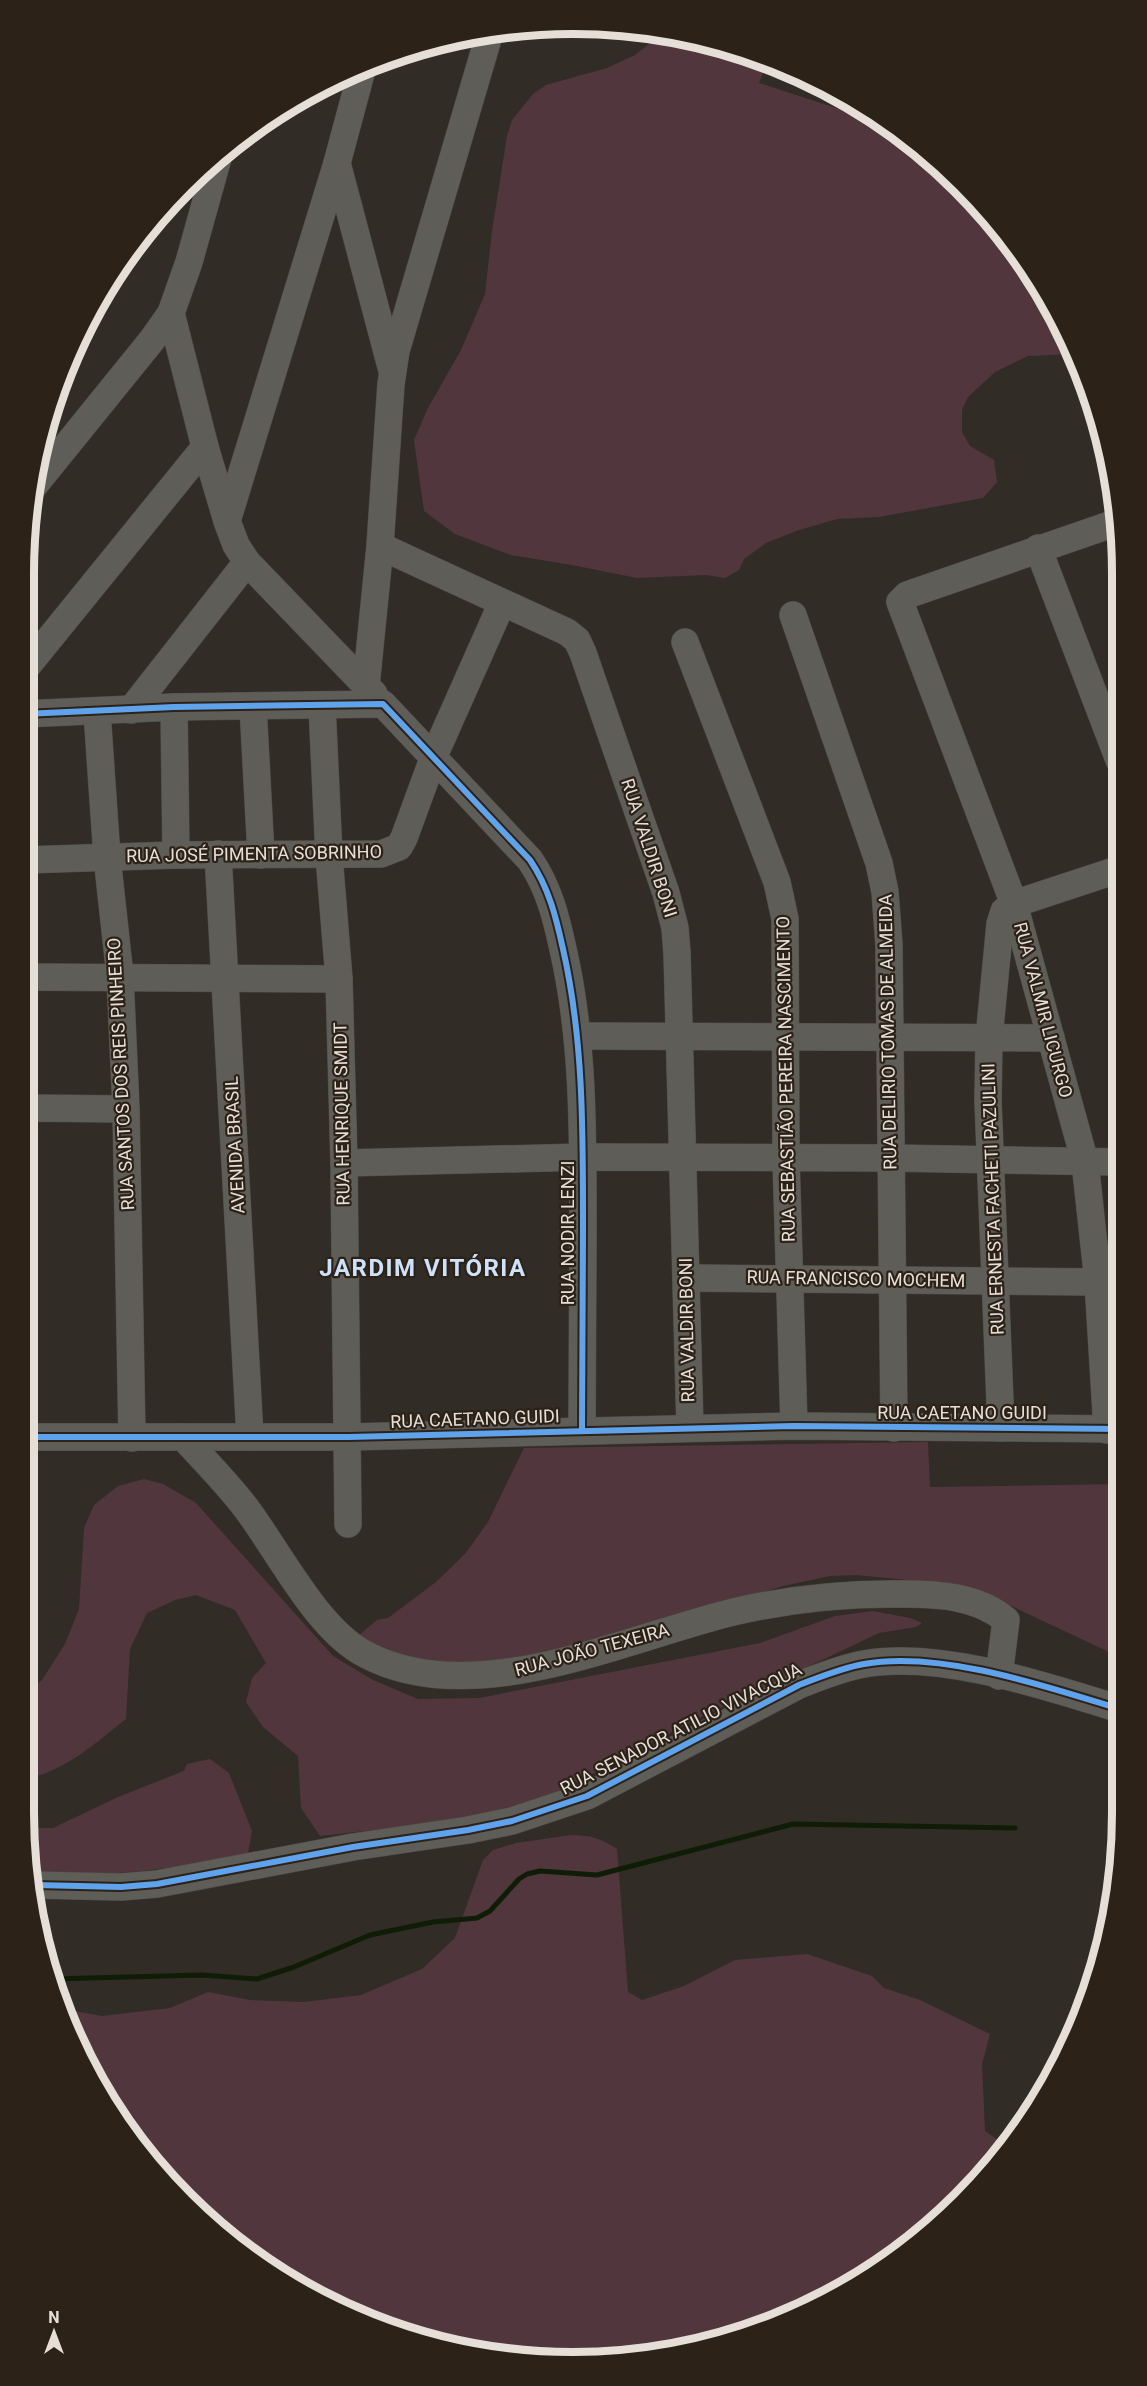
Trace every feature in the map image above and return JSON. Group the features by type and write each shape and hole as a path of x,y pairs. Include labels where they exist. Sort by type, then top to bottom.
{"street":[{"path":"35,714 322,705 375,695 380,546 392,371 401,331 487,42"},
{"path":"227,521 337,163 359,79"},
{"path":"337,163 392,371"},
{"path":"44,473 152,340 171,313 189,262 214,171"},
{"name":"RUA NODIR LENZI","path":"171,313 205,447 236,545 247,562 520,848 540,875 554,910 571,982 578,1036 583,1157 582,1430"},
{"path":"35,656 205,447"},
{"path":"1110,525 1038,548 1109,703 1112,720"},
{"name":"RUA VALDIR BONI","path":"380,546 567,632 577,640 583,653 672,913 677,953 680,1036 690,1428"},
{"name":"RUA VALMIR LICURGO","path":"1038,548 907,595 902,599 901,607 1014,904 1085,1162 1112,1412"},
{"path":"131,710 247,562"},
{"name":"RUA JOSÉ PIMENTA SOBRINHO","path":"35,860 218,854 329,856 381,854 399,847 434,756 502,603"},
{"name":"RUA DELIRIO TOMAS DE ALMEIDA","path":"793,615 879,863 889,920 894,1428"},
{"name":"RUA SEBASTIÃO PEREIRA NASCIMENTO","path":"685,642 781,895 786,941 786,1158 794,1426"},
{"name":"RUA HENRIQUE SMIDT","path":"322,705 329,856 339,979 344,1163 348,1524"},
{"path":"253,706 261,855"},
{"path":"174,708 176,855"},
{"name":"RUA SANTOS DOS REIS PINHEIRO","path":"97,712 107,857 120,976 126,1110 132,1437"},
{"name":"AVENIDA BRASIL","path":"218,854 250,1437"},
{"path":"1014,904 1112,872"},
{"name":"RUA ERNESTA FACHETI PAZULINI","path":"1001,1428 988,1160 989,1038 1000,924 1004,911 1014,904"},
{"path":"35,977 339,979"},
{"path":"578,1036 1051,1038"},
{"path":"35,1108 126,1110"},
{"path":"344,1163 583,1157 891,1158 1112,1162"},
{"name":"RUA FRANCISCO MOCHEM","path":"686,1278 1098,1282"},
{"name":"RUA CAETANO GUIDI","path":"35,1437 348,1437 794,1426 1112,1430"},
{"name":"RUA JOÃO TEXEIRA","path":"183,1437 245,1507 333,1628 352,1646 383,1663 423,1672 459,1675 496,1673 557,1663 697,1621 748,1609 825,1597 924,1594 981,1604 1006,1620 999,1676"},
{"name":"RUA SENADOR ATILIO VIVACQUA","path":"39,1885 121,1887 157,1884 342,1849 477,1828 532,1816 587,1796 799,1685 834,1671 864,1664 887,1661 919,1662 1033,1682 1112,1707"}],"shaded area":[{"path":"650,40 679,45 747,63 764,70 759,83 855,114 902,146 929,168 955,192 1001,245 1040,304 1066,354 1028,356 995,372 968,397 962,410 962,432 970,446 994,460 997,482 983,498 879,517 837,519 799,530 766,543 744,559 739,570 725,578 706,575 637,578 511,555 455,534 424,511 414,440 428,408 461,350 485,294 492,231 507,136 512,120 533,94 546,85 607,68 635,55 649,44"},
{"path":"928,1442 930,1487 1112,1484 1112,1653 969,1586 856,1575 830,1576 783,1586 612,1641 478,1666 404,1656 358,1636 377,1620 388,1618 436,1582 465,1554 488,1522 524,1448"},
{"path":"144,1479 163,1484 196,1503 333,1656 373,1680 418,1699 479,1698 760,1643 835,1616 873,1611 910,1618 922,1623 916,1627 879,1633 687,1724 557,1793 473,1819 320,1836 301,1808 298,1756 263,1727 246,1702 252,1678 266,1663 235,1610 196,1595 175,1600 147,1613 130,1649 126,1719 79,1755 53,1770 35,1776 35,1685 42,1680 65,1644 79,1609 84,1528 94,1505 118,1486"},
{"path":"210,1759 229,1773 252,1831 248,1853 195,1864 142,1871 38,1876 35,1828 53,1828 118,1797 184,1771 187,1764"},
{"path":"571,1835 595,1838 617,1849 628,1992 642,2000 684,1986 735,1960 807,1954 872,1976 884,1988 920,2000 990,2034 982,2064 985,2131 1000,2142 955,2194 929,2218 873,2261 843,2279 812,2296 747,2323 679,2341 644,2347 574,2352 503,2347 468,2341 400,2323 367,2310 335,2296 274,2261 218,2218 192,2194 146,2141 107,2082 90,2051 73,2011 102,2016 170,2008 208,1992 250,2000 304,2002 361,1995 422,1969 455,1938 483,1860 493,1850 516,1843"}],"waterway":[{"path":"61,1979 202,1975 257,1979 294,1967 370,1935 433,1922 477,1918 490,1911 519,1879 527,1874 540,1871 597,1875 793,1824 1015,1828"}],"cycle path":[{"path":"35,713 174,707 383,704 530,860 547,892 558,926 570,984 579,1054 583,1159 582,1430"},
{"path":"35,1437 349,1437 794,1426 1112,1429"},
{"path":"39,1885 121,1887 157,1884 353,1847 512,1821 587,1796 799,1685 839,1670 864,1664 894,1661 960,1666 1062,1691 1112,1707"}],"district":[{"name":"JARDIM VITÓRIA","path":"423,1268"}]}
